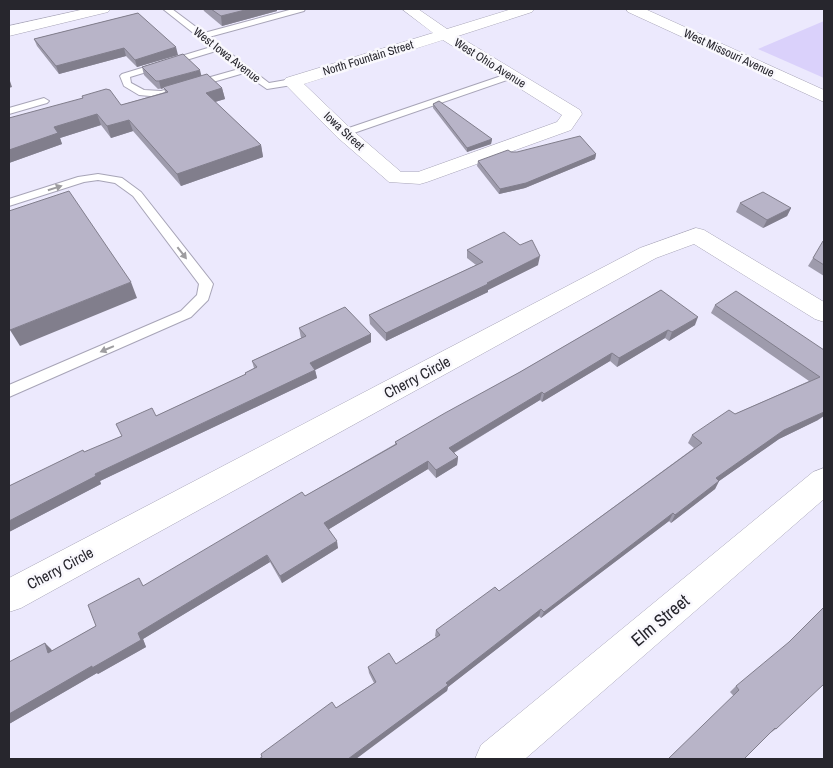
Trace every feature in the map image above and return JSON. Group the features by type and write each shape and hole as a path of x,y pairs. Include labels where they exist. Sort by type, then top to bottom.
{"street":[{"path":"9,31 103,9"},
{"name":"West Ohio Avenue","path":"396,178 420,178 564,126 573,114 444,34 409,9"},
{"name":"North Fountain Street","path":"292,82 527,9"},
{"name":"West Missouri Avenue","path":"633,9 824,96"},
{"name":"Iowa Street","path":"292,82 344,133 396,178"},
{"name":"Cherry Circle","path":"9,596 648,253 696,235 824,314"},
{"name":"Elm Street","path":"495,759 824,481"}],"lane":[{"name":"West Iowa Avenue","path":"166,9 267,86 292,82"},
{"path":"264,9 275,16"},
{"path":"202,36 302,9"},
{"path":"216,48 125,76 127,84 142,93 161,94 245,70"},
{"path":"344,133 510,76"},
{"path":"9,112 44,101"},
{"path":"9,203 82,179 98,177 118,180 137,194 206,284 203,297 186,314 9,391"}],"shaded area":[{"path":"824,21 824,78 758,49"}],"building":[{"path":"211,9 249,9 221,16"},
{"path":"138,13 176,47 135,60 124,48 56,66 34,39"},
{"path":"183,54 200,70 156,81 142,67"},
{"path":"207,74 222,88 206,93 261,145 177,174 129,120 107,126 97,114 54,127 58,133 9,150 9,118 83,98 82,96 106,89 110,90 121,105 168,92 163,87"},
{"path":"439,101 492,139 467,148 433,104"},
{"path":"580,136 596,154 526,183 500,189 478,161 508,150 517,152"},
{"path":"69,191 131,282 10,330 9,211"},
{"path":"763,192 791,208 767,220 740,203"},
{"path":"504,232 520,245 532,240 540,256 488,284 386,333 369,315 483,262 467,250"},
{"path":"824,242 824,265 813,258"},
{"path":"661,290 698,317 672,332 668,330 619,358 612,353 544,394 542,392 449,448 458,457 436,470 428,461 324,523 337,541 280,576 267,555 138,633 141,640 9,714 9,662 45,643 48,653 96,626 88,605 139,578 143,586 302,492 305,496 397,444 395,442"},
{"path":"736,291 824,350 824,412 784,430 716,478 719,481 675,515 673,513 544,612 541,609 446,683 448,685 348,759 259,759 262,757 261,754 332,702 336,708 376,682 368,667 389,653 396,664 440,635 436,630 495,587 499,591 702,443 692,435 729,410 735,414 820,377 715,305"},
{"path":"345,307 371,334 310,363 315,370 95,474 96,476 9,521 9,486 83,450 84,452 122,436 116,424 152,408 156,416 246,374 257,367 252,361 306,336 299,328"},
{"path":"824,607 824,684 744,759 668,759 739,690 736,686 789,642"}]}
